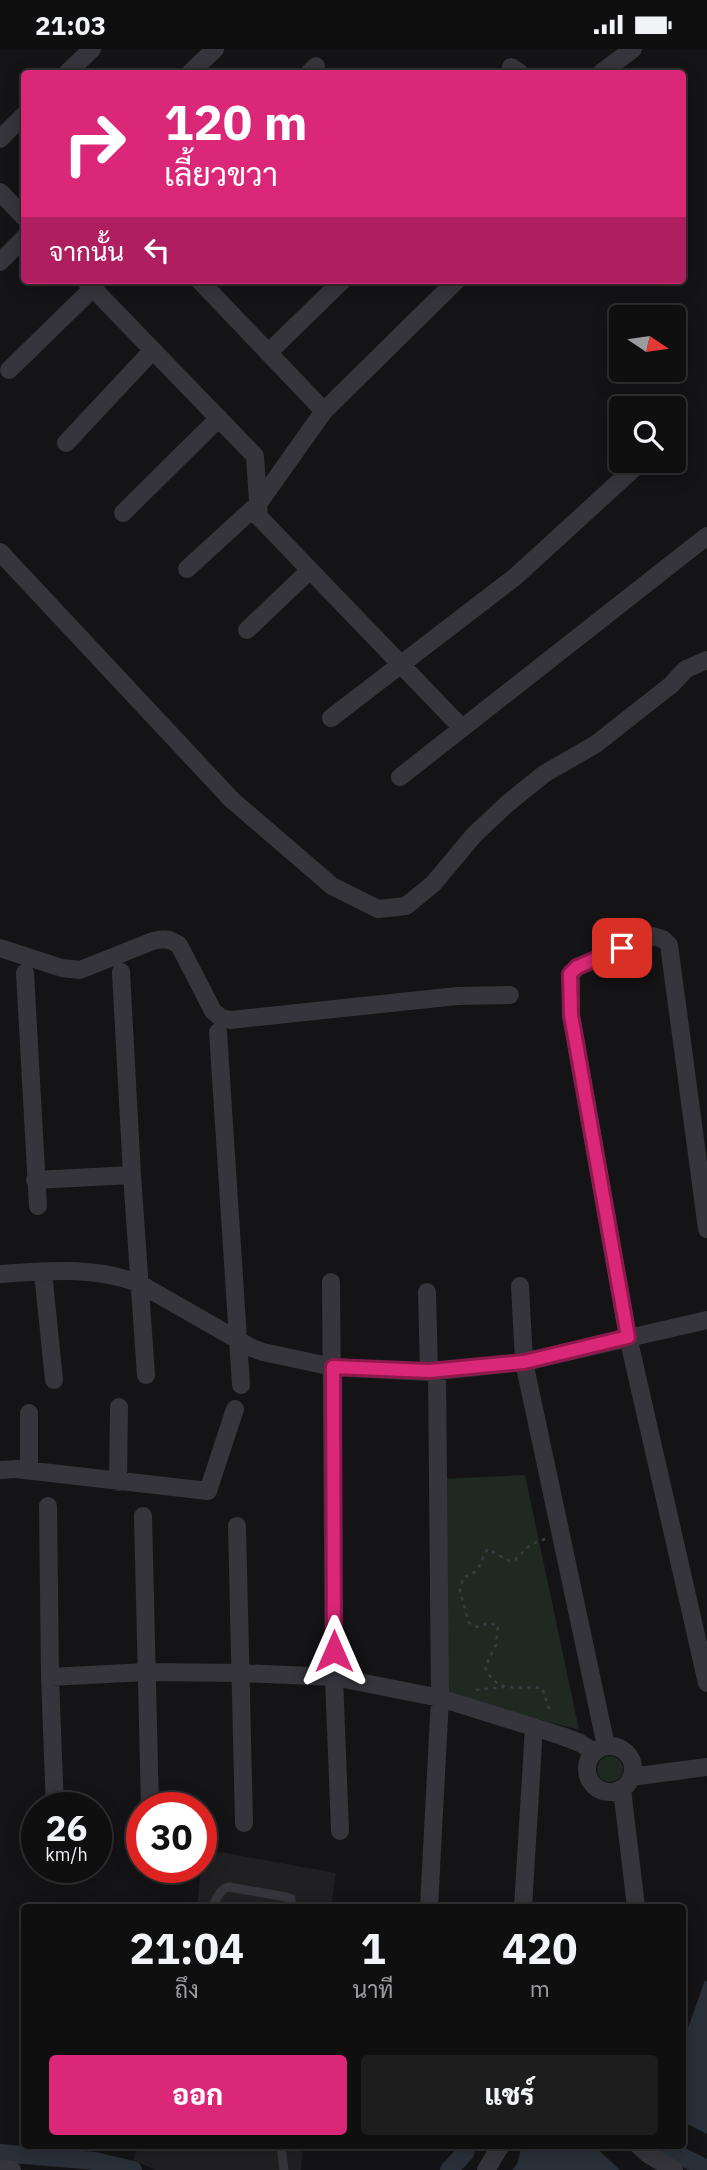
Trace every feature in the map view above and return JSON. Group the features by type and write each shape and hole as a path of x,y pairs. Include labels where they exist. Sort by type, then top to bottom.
{"street":[{"path":"69,70 92,49"},
{"path":"193,70 215,49"},
{"path":"605,70 633,49"},
{"path":"0,139 21,118"},
{"path":"0,192 21,214"},
{"path":"0,262 21,240"},
{"path":"9,370 89,284 256,456 259,517 462,728"},
{"path":"209,284 268,353 324,411"},
{"path":"268,353 338,284"},
{"path":"187,569 258,503 324,411 453,284"},
{"path":"65,443 153,350"},
{"path":"123,513 219,418"},
{"path":"331,718 515,577 629,473"},
{"path":"400,777 707,536"},
{"path":"0,552 232,800 332,885 378,909 407,906 433,884 474,835 507,804 544,774 596,744 662,692 686,669 707,660"},
{"path":"247,630 310,570"},
{"path":"707,1229 669,945 663,939 653,936 577,967 570,974 571,1015 628,1337 707,1683"},
{"path":"0,948 62,968 80,970 153,941 173,941 184,953 213,1011 230,1020 457,996 510,995"},
{"path":"121,972 146,1375"},
{"path":"25,973 38,1206"},
{"path":"218,1032 241,1385"},
{"path":"35,1180 132,1175"},
{"path":"43,1272 54,1380"},
{"path":"0,1275 101,1272 122,1276 263,1352 333,1367 433,1371 524,1362 707,1320"},
{"path":"331,1282 334,1677 340,1831"},
{"path":"520,1286 524,1362 561,1532 600,1749"},
{"path":"427,1292 433,1371 440,1698 429,1904"},
{"path":"118,1482 119,1407"},
{"path":"0,1471 29,1470 208,1491 235,1409"},
{"path":"29,1413 29,1470"},
{"path":"48,1506 54,1792"},
{"path":"143,1516 150,1792"},
{"path":"237,1526 244,1823"},
{"path":"50,1677 146,1672 334,1677 440,1698 600,1749 620,1748 630,1758 633,1770 627,1783 636,1904"},
{"path":"523,1904 534,1727"},
{"path":"600,1749 589,1758 587,1775 597,1789 606,1792 627,1783 707,1767"},
{"path":"485,2170 498,2149"},
{"path":"642,2149 674,2170"},
{"path":"0,2169 12,2170"}],"lane":[{"path":"214,1904 221,1892 229,1887 286,1897 291,1899 291,1904"},
{"path":"281,2149 284,2170"}],"path":[{"path":"553,1734 550,1710 542,1688 498,1685 489,1678 485,1667 496,1645 498,1626 489,1623 477,1627 469,1623 460,1591 463,1577 472,1575 481,1567 488,1549 509,1560 515,1560 530,1545 561,1532"}],"shaded area":[{"path":"525,1475 579,1730 449,1695 442,1479"},
{"path":"610,1756 619,1760 623,1769 619,1778 610,1782 601,1778 597,1769 601,1760"},
{"path":"217,1852 336,1873 331,1904 197,1904 199,1883 217,1883"},
{"path":"705,1980 707,2134 686,2123 686,2034"},
{"path":"137,2149 303,2149 301,2170 156,2170 133,2160"},
{"path":"521,2149 597,2149 620,2170 512,2170 517,2164"}],"waterway":[{"path":"449,2170 466,2149"},
{"path":"667,2149 707,2169"},
{"path":"0,2153 95,2161 133,2170"}],"route":[{"path":"334,1651 333,1367 429,1371 524,1362 628,1337 571,1015 570,991 570,974 577,967 622,948"}]}
